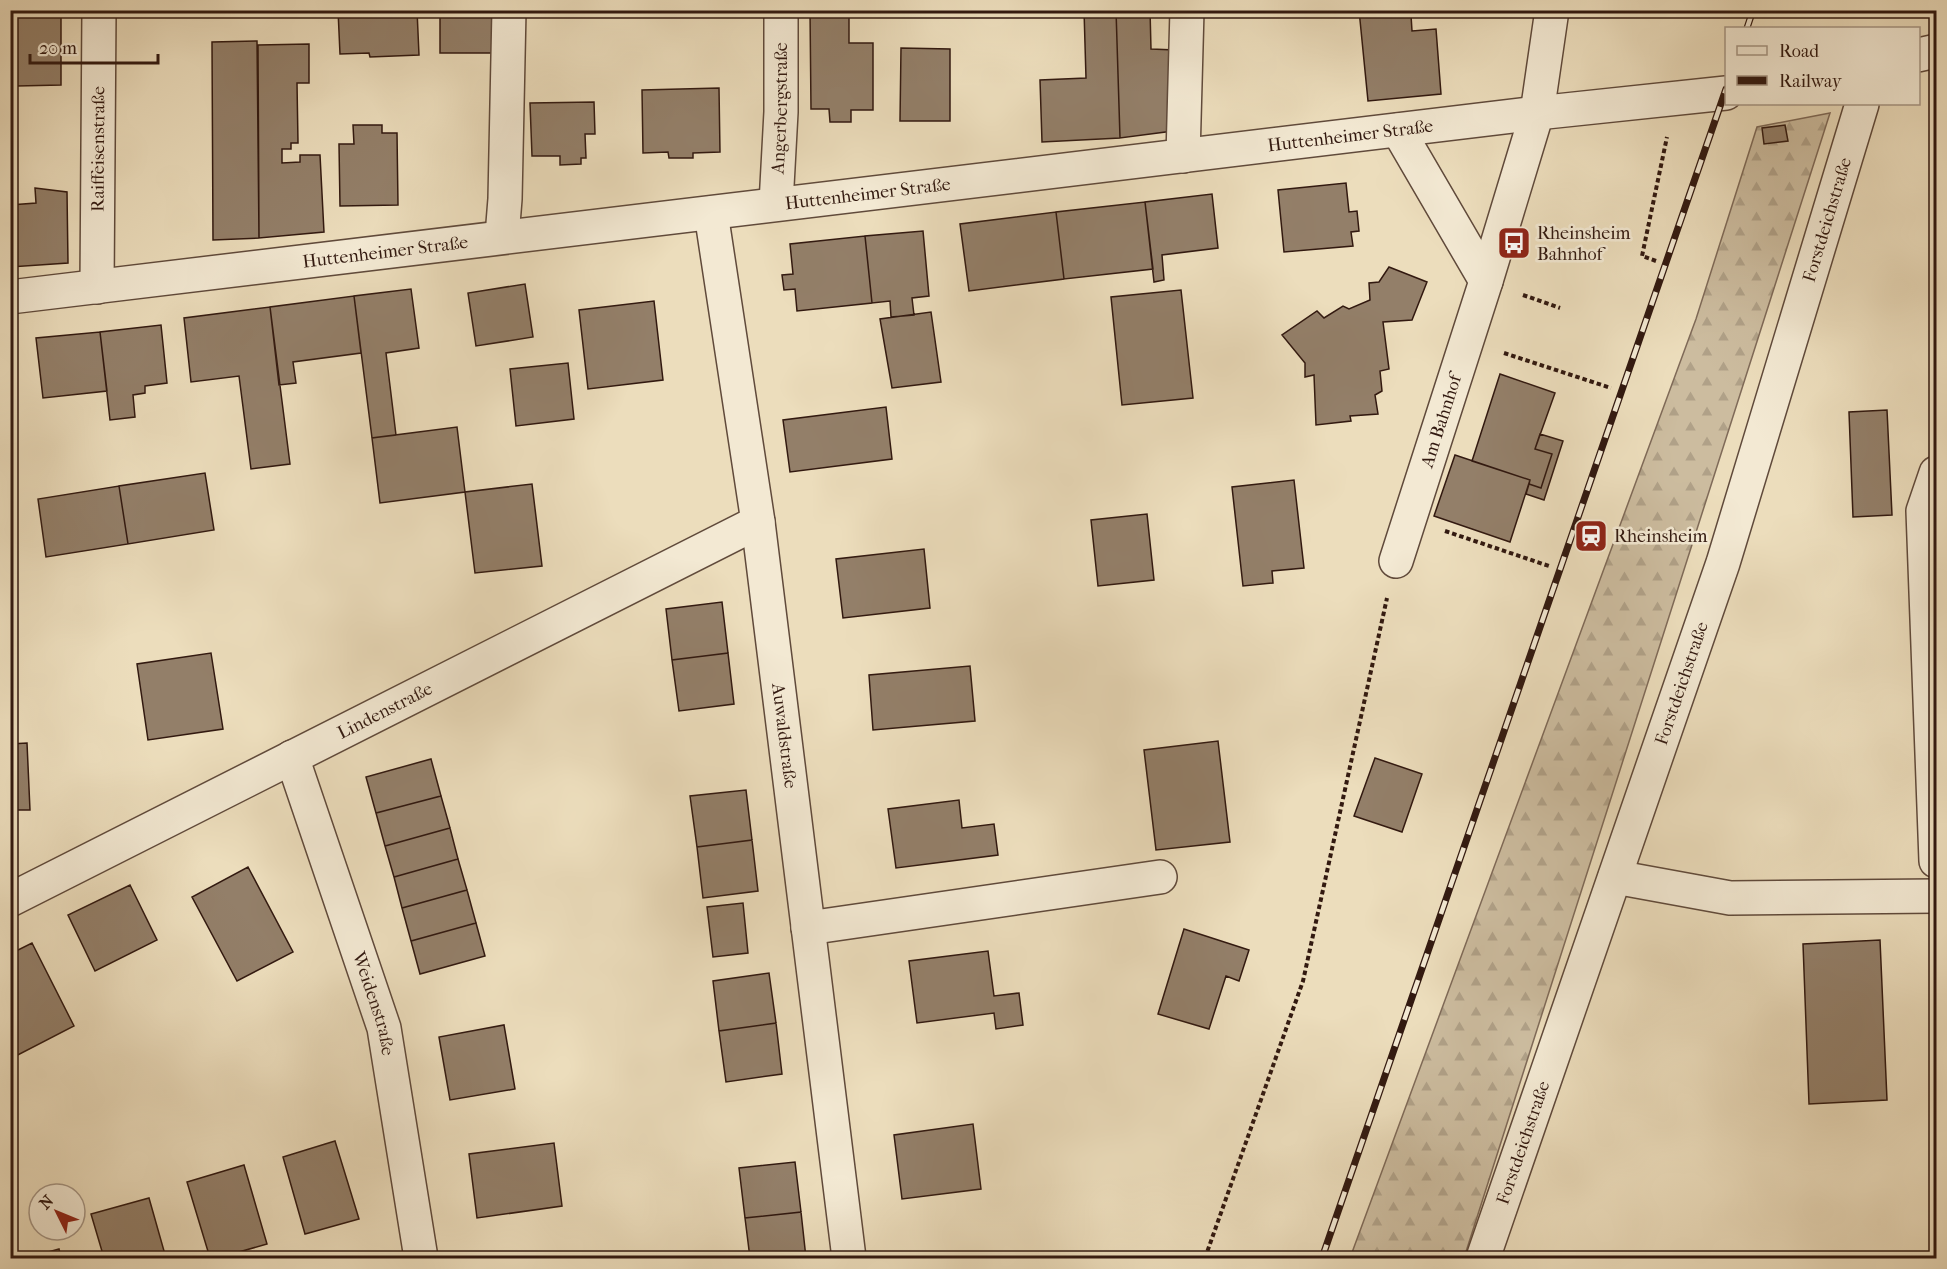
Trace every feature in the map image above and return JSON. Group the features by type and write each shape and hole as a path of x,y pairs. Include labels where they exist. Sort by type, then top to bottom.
{"street":[{"name":"Raiffeisenstraße","path":"97,287 99,10"},
{"path":"502,236 505,199 509,10"},
{"name":"Angerbergstraße","path":"776,204 781,112 781,10"},
{"path":"1183,156 1187,10"},
{"name":"Am Bahnhof","path":"1396,561 1538,113 1552,10"},
{"path":"1920,55 1936,51"},
{"name":"Huttenheimer Straße","path":"10,297 502,236 711,213 1538,113 1725,93"},
{"name":"Forstdeichstraße","path":"1483,1258 1724,563 1862,105"},
{"path":"1398,130 1486,281"},
{"name":"Auwaldstraße","path":"711,213 758,522 849,1258"},
{"path":"1936,473 1923,511 1936,861"},
{"name":"Lindenstraße","path":"10,900 758,522"},
{"name":"Weidenstraße","path":"292,757 384,1028 421,1258"},
{"path":"808,928 1160,877"},
{"path":"1615,877 1730,898 1936,896"}],"path":[{"path":"1656,261 1642,256 1668,136"},
{"path":"1467,340 1611,388"},
{"path":"1409,519 1549,566"},
{"path":"1205,1258 1303,981 1396,561"}],"green space":[{"path":"1830,113 1464,1258 1350,1258 1696,319 1757,127"}],"building":[{"path":"17,10 61,10 61,85 17,86"},
{"path":"338,10 417,10 419,55 370,57 369,53 340,54"},
{"path":"440,10 493,10 493,53 440,53"},
{"path":"810,10 849,10 849,43 873,43 873,110 851,110 851,122 830,122 829,109 811,109"},
{"path":"1084,10 1116,10 1120,138 1042,142 1040,80 1086,78"},
{"path":"1116,10 1150,10 1151,49 1175,50 1173,131 1120,138"},
{"path":"1359,10 1392,10 1393,16 1411,15 1412,31 1436,29 1441,94 1368,101"},
{"path":"257,41 259,238 213,240 212,42"},
{"path":"309,44 309,83 297,83 298,143 291,143 291,149 282,149 282,163 300,162 300,155 320,155 324,232 259,238 258,45"},
{"path":"901,48 950,49 950,121 900,121"},
{"path":"719,88 720,152 693,153 693,158 669,158 668,152 643,153 642,90"},
{"path":"594,102 595,134 585,134 586,158 581,158 581,164 560,165 560,156 532,156 530,103"},
{"path":"353,125 382,125 382,133 397,133 398,205 340,206 339,144 354,144"},
{"path":"1785,125 1788,141 1764,144 1762,128"},
{"path":"1346,183 1349,212 1357,211 1359,231 1351,232 1353,246 1284,252 1278,190"},
{"path":"35,188 67,192 68,263 10,267 10,205 36,203"},
{"path":"1212,194 1218,248 1162,255 1164,280 1154,282 1145,202"},
{"path":"1145,202 1153,269 1064,279 1056,212"},
{"path":"1056,212 1064,279 969,291 960,224"},
{"path":"923,231 929,296 912,298 914,315 891,317 890,301 872,303 865,236"},
{"path":"865,236 872,303 797,311 795,289 784,290 782,275 793,274 790,244"},
{"path":"1389,267 1427,282 1412,320 1383,322 1389,369 1380,371 1382,391 1375,395 1378,414 1350,416 1351,421 1316,425 1314,375 1305,377 1305,363 1282,335 1317,311 1324,318 1343,306 1349,309 1370,300 1369,283 1379,282"},
{"path":"525,284 533,337 476,346 468,293"},
{"path":"411,289 419,348 386,353 396,435 372,438 354,296"},
{"path":"1181,290 1193,398 1122,405 1111,297"},
{"path":"354,296 361,353 293,362 296,383 279,385 270,307"},
{"path":"654,301 663,380 588,389 579,310"},
{"path":"270,307 290,464 251,469 239,376 191,382 184,318"},
{"path":"931,312 941,382 892,388 880,319"},
{"path":"161,325 167,383 145,386 145,393 133,395 135,417 110,420 100,332"},
{"path":"100,332 107,391 43,398 36,338"},
{"path":"568,363 574,419 516,426 510,369"},
{"path":"1500,374 1555,393 1535,449 1552,454 1541,488 1529,484 1530,480 1472,461"},
{"path":"886,407 892,459 790,472 783,420"},
{"path":"1887,410 1892,515 1853,517 1849,412"},
{"path":"457,427 465,492 380,503 372,438"},
{"path":"1540,434 1563,441 1544,500 1526,494 1529,484 1541,488 1552,454 1535,449"},
{"path":"1455,455 1530,480 1510,542 1434,516"},
{"path":"205,473 214,530 128,544 119,486"},
{"path":"1294,480 1304,568 1272,571 1273,583 1243,586 1232,487"},
{"path":"532,484 542,566 475,573 465,492"},
{"path":"119,486 128,544 46,557 38,499"},
{"path":"1147,514 1154,580 1098,586 1091,520"},
{"path":"924,549 930,608 843,618 836,559"},
{"path":"722,602 728,653 672,660 666,609"},
{"path":"211,653 223,729 148,740 137,664"},
{"path":"728,653 734,704 679,711 672,660"},
{"path":"970,666 975,721 873,730 869,675"},
{"path":"1218,741 1230,842 1156,850 1144,750"},
{"path":"27,743 30,810 10,810 10,744"},
{"path":"1375,758 1422,774 1402,832 1354,816"},
{"path":"431,759 441,796 376,813 366,777"},
{"path":"746,790 752,840 697,847 690,796"},
{"path":"441,796 450,828 385,846 376,813"},
{"path":"959,800 962,828 994,824 998,855 896,868 888,809"},
{"path":"450,828 458,859 394,877 385,846"},
{"path":"752,840 758,891 703,898 697,847"},
{"path":"458,859 467,890 402,908 394,877"},
{"path":"248,867 293,952 237,981 192,897"},
{"path":"130,885 157,940 95,971 68,915"},
{"path":"467,890 476,923 411,941 402,908"},
{"path":"743,903 748,953 713,957 707,907"},
{"path":"476,923 485,956 420,974 411,941"},
{"path":"1184,929 1249,950 1239,981 1226,976 1209,1029 1158,1014"},
{"path":"1880,940 1887,1100 1809,1104 1803,944"},
{"path":"32,943 74,1026 10,1059 10,954"},
{"path":"988,951 994,996 1019,993 1023,1025 996,1029 994,1013 917,1023 909,961"},
{"path":"769,973 776,1023 719,1031 713,981"},
{"path":"776,1023 782,1074 726,1082 719,1031"},
{"path":"504,1025 515,1089 450,1100 439,1037"},
{"path":"973,1124 981,1189 902,1199 894,1135"},
{"path":"335,1141 359,1219 305,1234 283,1157"},
{"path":"554,1143 562,1206 477,1218 469,1154"},
{"path":"795,1162 801,1212 745,1218 739,1168"},
{"path":"244,1165 267,1244 218,1258 210,1258 187,1182"},
{"path":"149,1198 166,1258 104,1258 91,1214"},
{"path":"801,1212 806,1258 750,1258 745,1218"},
{"path":"59,1249 61,1258 27,1258"}],"railway":[{"path":"1747,27 1753,10"},
{"path":"1322,1258 1725,92"}],"place":[{"name":"Rheinsheim Bahnhof","path":"1514,243"},
{"name":"Rheinsheim","path":"1591,536"}]}
